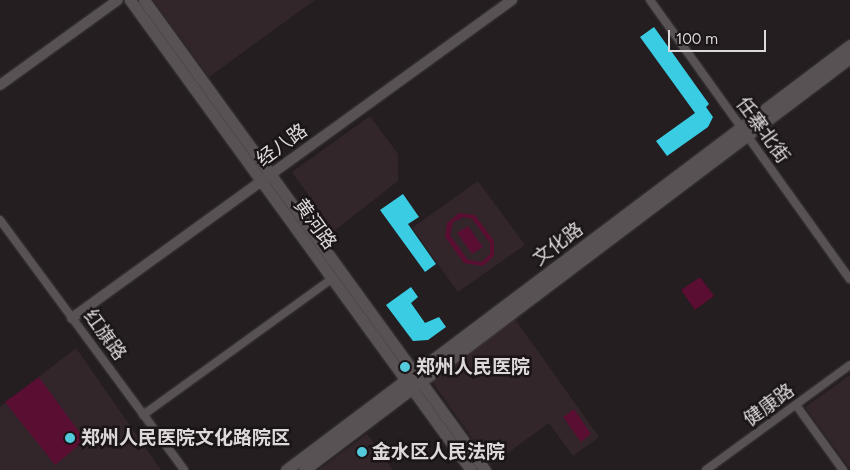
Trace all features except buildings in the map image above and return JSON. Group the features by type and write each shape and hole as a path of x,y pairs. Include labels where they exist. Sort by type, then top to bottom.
{"main road":[{"name":"黄河路","path":"130,0 266,177 413,381 471,470"},
{"name":"黄河路","path":"144,0 333,278 485,470"},
{"name":"文化路","path":"286,470 413,381 744,131 850,45"},
{"name":"文化路","path":"744,131 850,58"},
{"name":"文化路","path":"304,470 413,381"}],"street":[{"path":"0,85 118,0"},
{"name":"经八路","path":"72,318 266,177 498,4 512,0"},
{"name":"任寨北街","path":"650,0 850,280"},
{"name":"红旗路","path":"0,220 184,470"},
{"path":"143,415 333,278"},
{"name":"健康路","path":"706,470 850,366"},
{"path":"796,405 843,470"}],"shaded area":[{"path":"153,0 315,0 209,77"},
{"path":"370,116 398,154 398,181 334,231 292,172"},
{"path":"478,181 525,245 458,292 412,228"},
{"path":"459,213 475,215 494,241 494,256 483,266 464,263 445,237 447,223","holes":["464,217 472,219 490,243 490,254 482,262 468,260 450,235 453,222"]},
{"path":"468,226 483,247 472,254 457,233"},
{"path":"700,277 714,296 695,310 681,290"},
{"path":"515,319 599,437 573,456 549,423 491,465 431,380"},
{"name":"郑州人民医院文化路院区","path":"76,348 161,470 0,470 0,407"},
{"path":"850,375 850,469 805,407"},
{"path":"39,377 85,440 55,465 5,402"},
{"path":"574,409 591,434 581,442 563,417"},
{"name":"金水区人民法院","path":"367,434 393,470 318,470"}],"place":[{"name":"郑州人民医院","path":"405,367"},
{"name":"郑州人民医院文化路院区","path":"70,438"},
{"name":"金水区人民法院","path":"362,452"}]}
